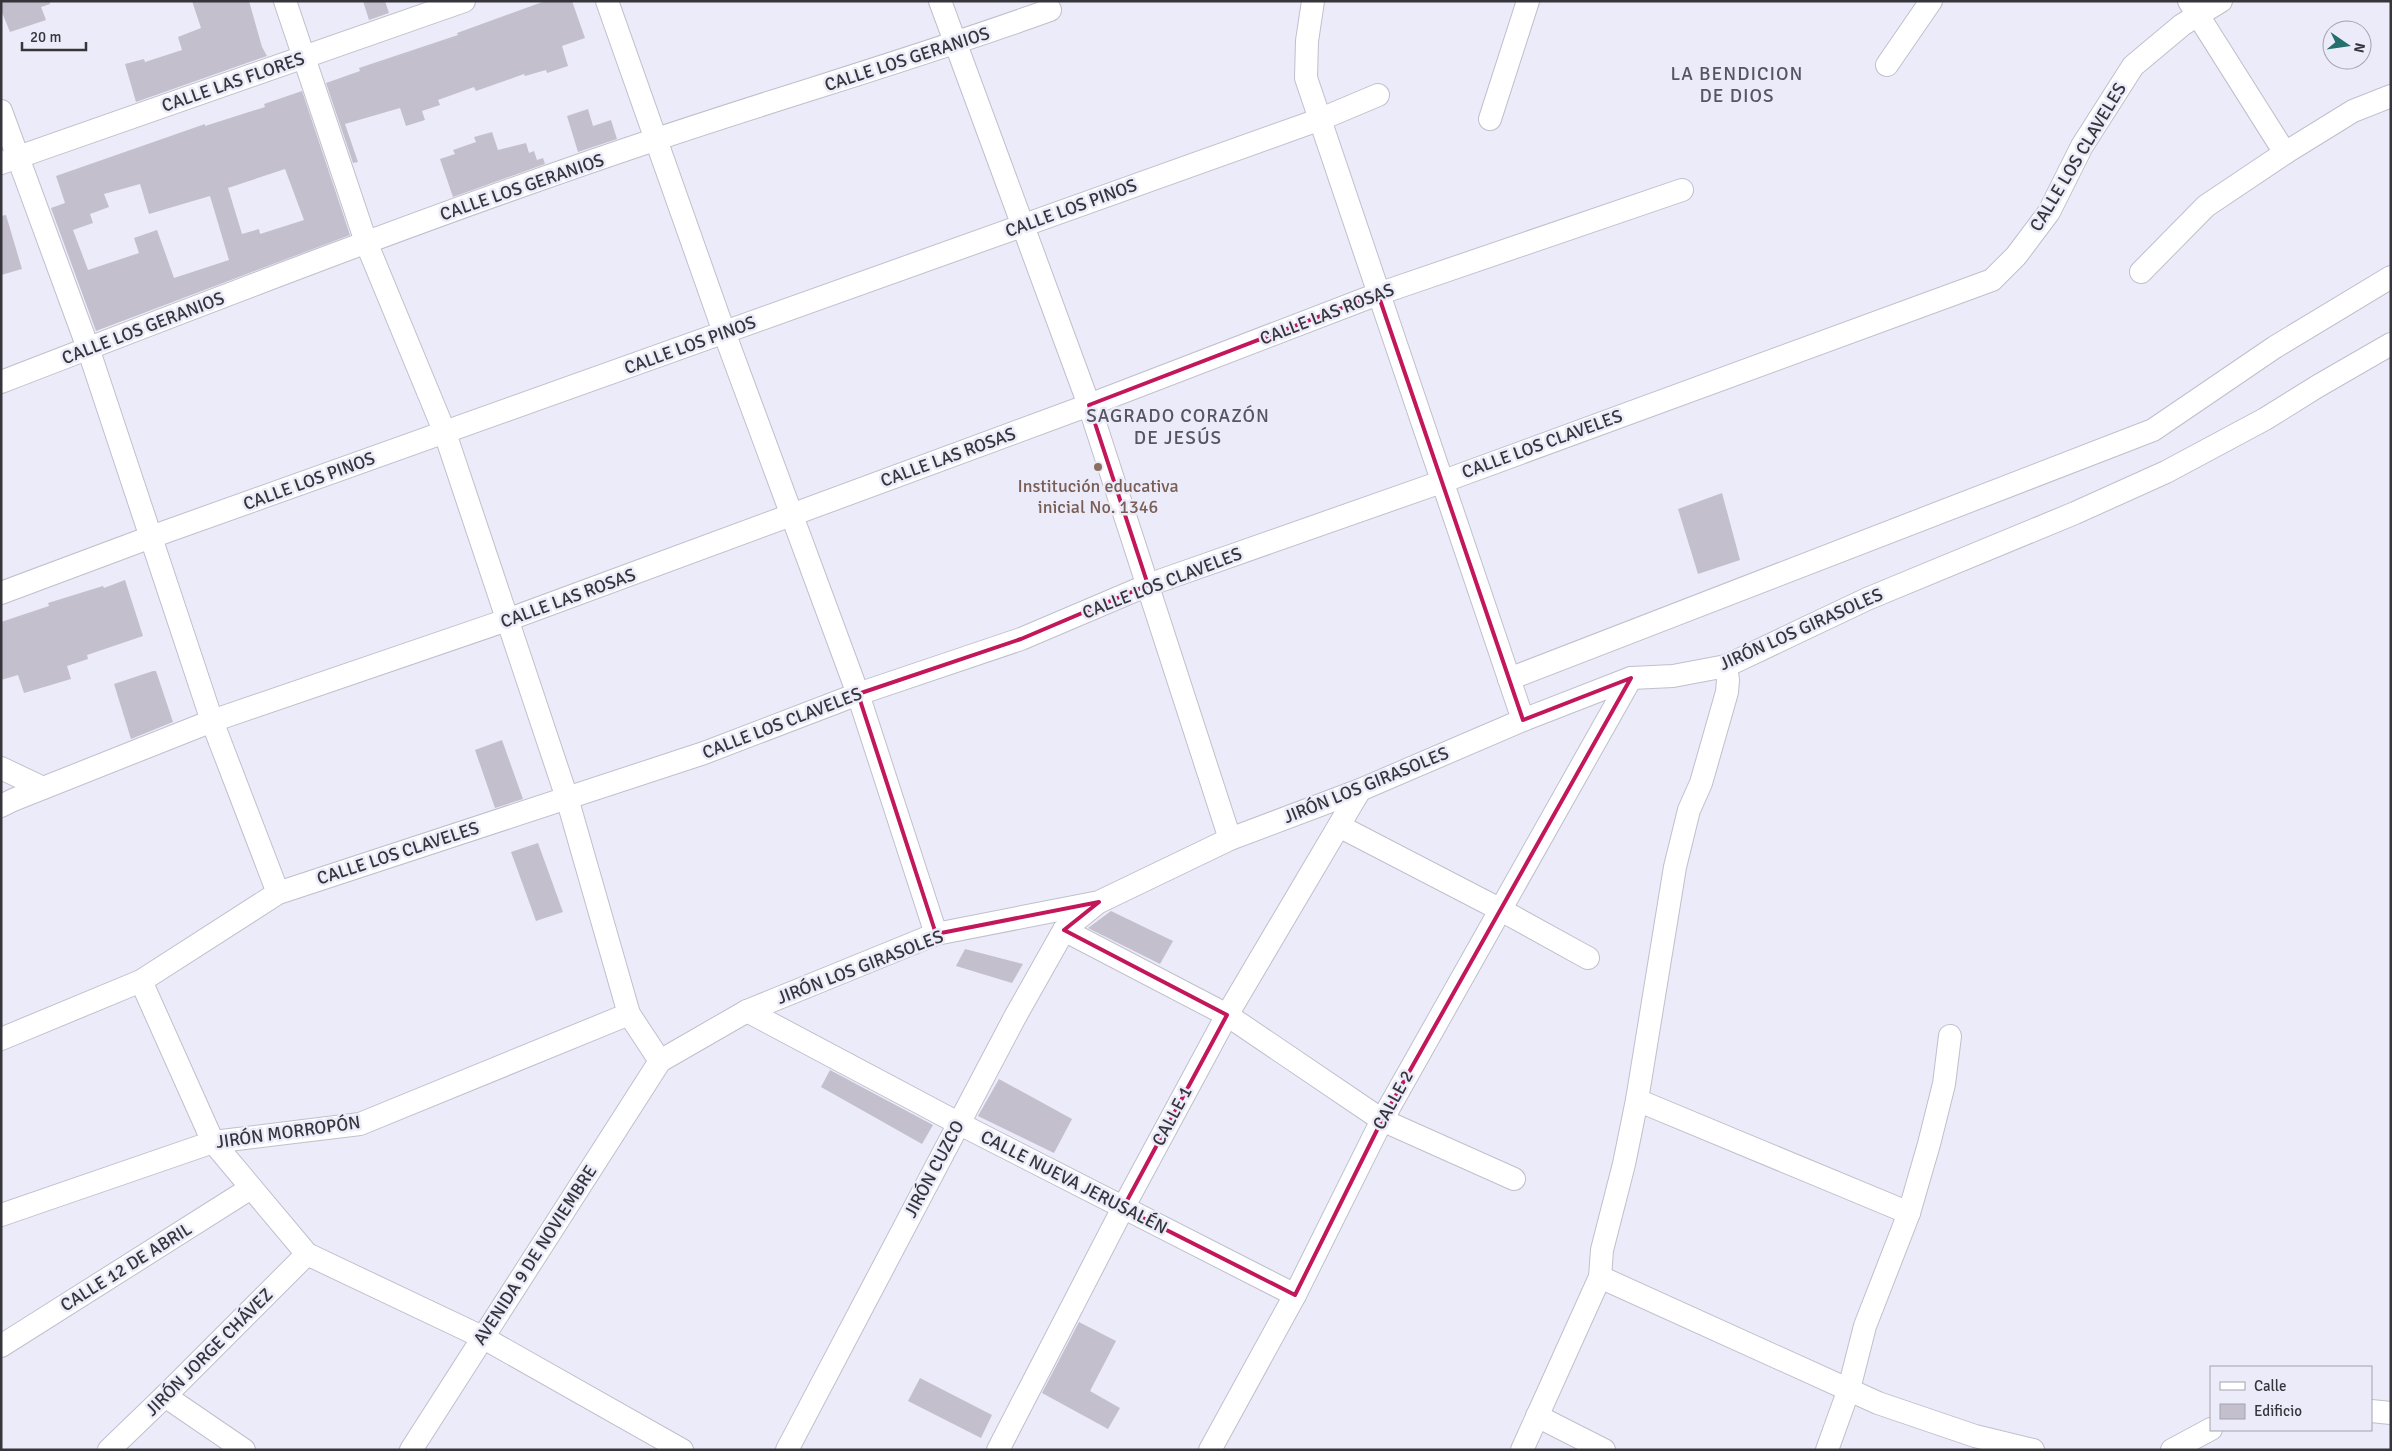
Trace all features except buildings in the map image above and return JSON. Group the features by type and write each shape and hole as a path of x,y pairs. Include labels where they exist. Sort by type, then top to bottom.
{"street":[{"path":"285,1 366,242 445,433 568,798 629,1014 660,1060"},
{"name":"CALLE LAS FLORES","path":"9,160 464,1"},
{"path":"607,1 790,515 858,694 936,934"},
{"path":"940,1 1089,405 1230,838"},
{"path":"1313,1 1307,41 1306,78 1378,294 1444,481 1522,720"},
{"path":"1490,119 1528,1"},
{"path":"1887,65 1932,1"},
{"name":"CALLE LOS CLAVELES","path":"1,1039 141,981 278,892 704,753 858,694 1021,639 1148,585 1444,481 1992,280 2016,256 2048,212 2082,146 2133,66 2182,25 2193,8 2221,1"},
{"path":"2193,8 2285,153"},
{"name":"CALLE LOS GERANIOS","path":"1,382 366,242 657,139 955,44 1050,10"},
{"name":"CALLE LOS PINOS","path":"1,593 151,537 1320,119 1378,96"},
{"path":"2141,272 2206,206 2285,153 2353,111 2391,96"},
{"path":"1,111 9,160 88,348 212,721 278,892"},
{"name":"CALLE LAS ROSAS","path":"212,721 507,620 1089,405 1378,294 1682,190"},
{"path":"1509,679 2153,430 2276,347 2391,277"},
{"name":"JIRÓN LOS GIRASOLES","path":"660,1060 747,1011 936,934 1100,902 1230,838 1360,790 1522,720 1631,678 1673,676 1726,666 1867,599 2075,513 2166,472 2249,428 2391,344"},
{"path":"1522,1450 1555,1381 1600,1277 1602,1250 1624,1164 1637,1100 1675,867 1689,810 1701,783 1726,692 1728,680 1726,666"},
{"name":"CALLE 2","path":"1210,1450 1295,1295 1382,1120 1631,678"},
{"path":"1,806 212,721"},
{"path":"1,768 43,788"},
{"name":"CALLE 1","path":"998,1450 1123,1208 1227,1015 1360,790"},
{"path":"1339,826 1501,910 1588,958"},
{"name":"JIRÓN CUZCO","path":"787,1450 958,1123 1064,930 1100,902"},
{"path":"1064,930 1227,1015 1382,1120 1514,1179"},
{"path":"141,981 213,1142 307,1254 482,1337 682,1450"},
{"name":"CALLE NUEVA JERUSALÉN","path":"747,1011 958,1123 1295,1295"},
{"name":"JIRÓN MORROPÓN","path":"1,1216 213,1142 360,1124 629,1014"},
{"path":"1826,1450 1848,1389 1865,1326 1909,1213 1944,1084 1950,1036"},
{"name":"AVENIDA 9 DE NOVIEMBRE","path":"410,1450 660,1060"},
{"path":"1637,1100 1909,1213"},
{"name":"CALLE 12 DE ABRIL","path":"1,1346 251,1188"},
{"name":"JIRÓN JORGE CHÁVEZ","path":"109,1450 307,1254"},
{"path":"1600,1277 1878,1403 1975,1436 2033,1450"},
{"path":"165,1396 244,1450"},
{"path":"2372,1411 2391,1413"},
{"path":"1537,1416 1604,1450"},
{"path":"2172,1450 2210,1429"}],"highlighted area":[{"path":"1378,294 1523,720 1631,678 1382,1120 1295,1295 1123,1208 1227,1015 1064,930 1099,902 936,934 858,694 1021,639 1148,585 1089,405"}],"place":[{"name":"Institución educativa inicial No. 1346","path":"1098,467"}],"district":[{"name":"LA BENDICION DE DIOS","path":"1737,85"},
{"name":"SAGRADO CORAZÓN DE JESÚS","path":"1178,427"}]}
